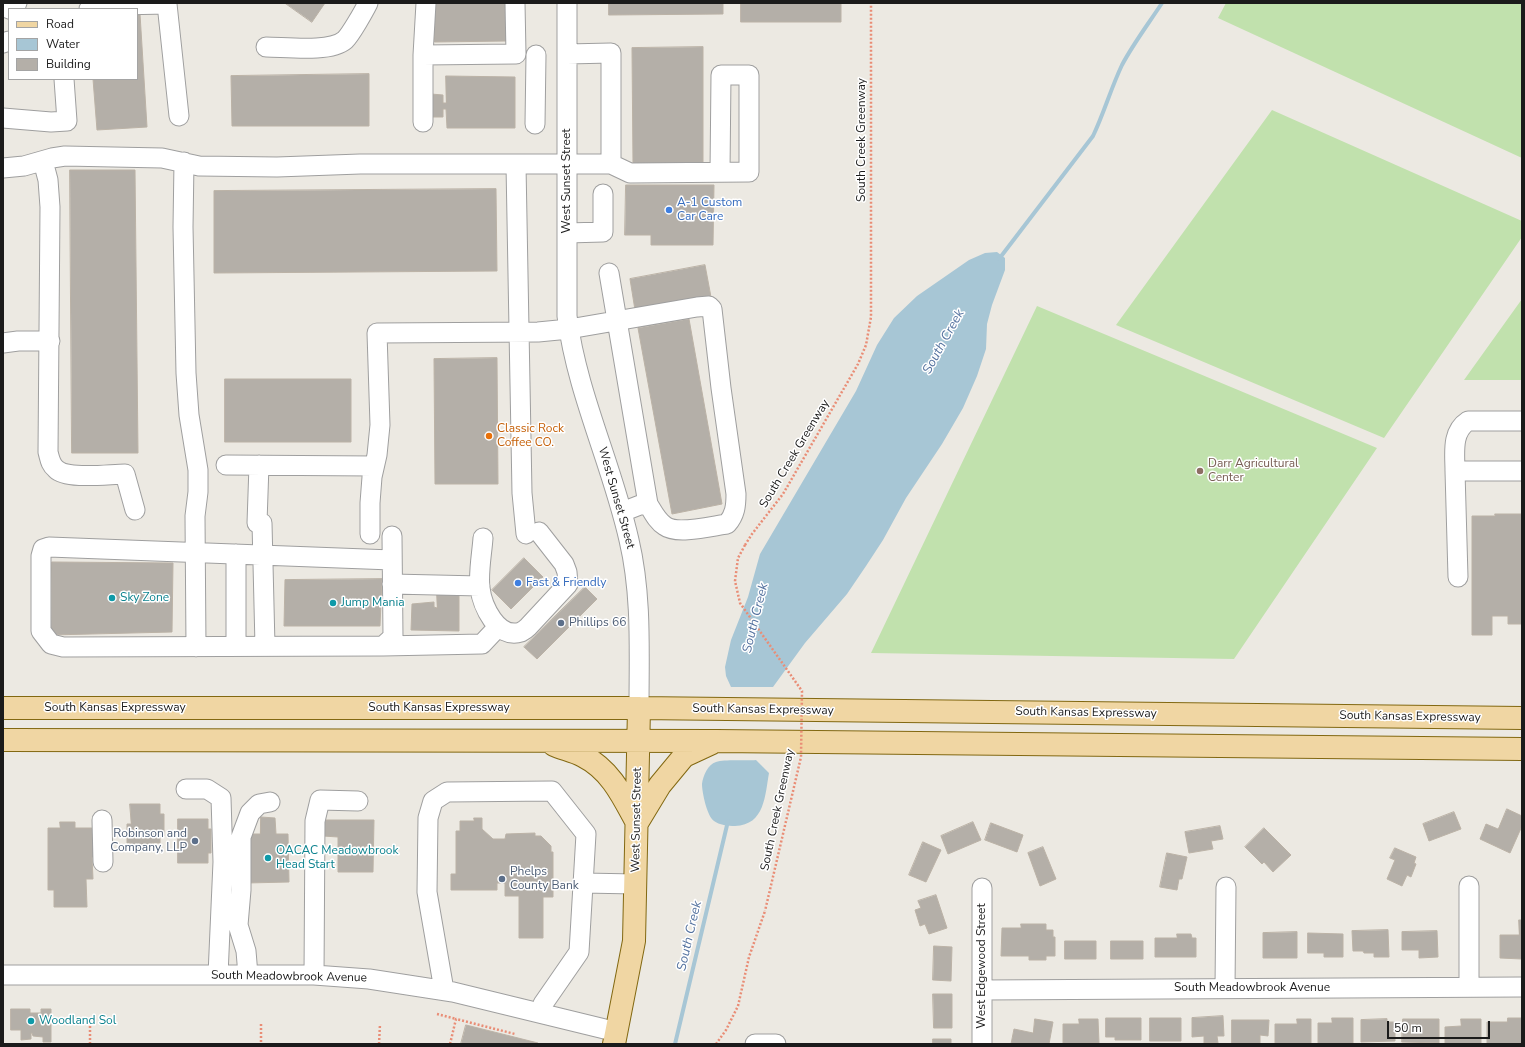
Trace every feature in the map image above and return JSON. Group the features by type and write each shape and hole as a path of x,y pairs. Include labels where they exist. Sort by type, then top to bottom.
{"main road":[{"name":"South Kansas Expressway","path":"3,708 639,708 1522,718"},
{"name":"West Sunset Street","path":"616,1038 634,941 639,708"},
{"path":"3,740 639,740 1522,749"},
{"path":"542,740 584,756 606,773 615,783 637,823"},
{"path":"637,823 660,785 684,756 717,741"}],"street":[{"path":"266,47 321,48 336,45 345,40 368,3"},
{"path":"424,122 423,55 426,3"},
{"path":"515,3 516,54"},
{"name":"West Sunset Street","path":"567,3 566,283 569,329 582,388 622,512 634,562 639,632 639,708"},
{"path":"96,8 118,5 167,4 179,116"},
{"path":"423,55 567,55 612,53 611,164"},
{"path":"535,124 536,55"},
{"path":"3,168 24,166 64,156 162,158 199,166 277,167 360,164 611,164 630,173 749,172 749,75 721,75 720,172"},
{"path":"3,118 50,122 67,121 64,80"},
{"path":"43,161 48,180 50,207 48,452 50,463 56,470 74,475 125,474 135,510"},
{"path":"184,162 183,227 186,373 198,470 198,492 195,516 196,647"},
{"path":"483,538 480,586 482,601 498,626 508,633 520,632 528,627 568,584 567,572 564,564 532,533 522,493 516,165"},
{"path":"567,233 603,232 603,194"},
{"path":"370,534 372,477 377,455 380,425 377,334 520,333 569,329 617,321 697,307 709,306 712,309 721,388 736,494 736,507 732,518 727,524 676,530 666,528 658,521 648,504 617,321 609,273"},
{"path":"3,343 18,341 50,341"},
{"path":"1458,577 1455,442 1462,425 1468,421 1522,421"},
{"path":"226,465 374,466"},
{"path":"259,465 265,646"},
{"path":"1455,471 1522,471"},
{"path":"622,512 640,505 648,504"},
{"path":"383,646 393,637 392,536"},
{"path":"392,560 49,547 43,549 41,556 41,631 51,644 63,647 383,646 482,644 498,626"},
{"path":"236,554 236,646"},
{"path":"392,584 480,586"},
{"path":"186,789 207,788 220,798 223,829 223,862 218,976"},
{"path":"444,990 427,892 428,818 433,801 446,792 552,791 586,834 579,952 543,1004"},
{"path":"314,975 315,820 320,800 358,801"},
{"path":"248,976 246,951 238,925 241,890 241,837 250,814 259,804 270,802"},
{"path":"102,820 103,862"},
{"path":"583,883 636,884"},
{"path":"1469,886 1469,987"},
{"path":"1226,887 1226,988"},
{"name":"West Edgewood Street","path":"982,888 982,1044"},
{"name":"South Meadowbrook Avenue","path":"3,976 314,975 369,979 444,990 616,1038"},
{"name":"South Meadowbrook Avenue","path":"982,990 1522,987"},
{"path":"756,1044 776,1044"}],"path":[{"name":"South Creek Greenway","path":"716,1044 733,1020 738,1006 749,957 765,910 801,757 802,691 740,603 734,580 738,558 745,545 752,534 771,512 787,487 858,364 869,332 871,317 871,3"},
{"path":"437,1014 515,1034"},
{"path":"450,1044 456,1019"},
{"path":"261,1024 261,1044"},
{"path":"379,1044 380,1024"},
{"path":"90,1025 90,1044"}],"green space":[{"path":"1226,3 1522,3 1522,158 1218,18"},
{"path":"1272,110 1522,221 1522,237 1384,438 1116,325"},
{"path":"1522,299 1522,380 1464,380"},
{"path":"1037,306 1377,448 1234,659 871,653"}],"water":[{"path":"997,252 1005,258 1005,270 992,305 987,324 986,349 977,376 963,408 942,444 906,498 883,540 847,594 805,643 773,687 731,687 726,676 725,667 731,640 748,597 760,554 856,391 877,345 894,318 917,296 969,260 985,253"},
{"path":"756,760 769,773 762,807 758,815 745,824 735,826 729,826 714,821 711,818 705,804 703,792 703,777 706,771 713,763 720,761"}],"building":[{"path":"285,3 325,3 312,22"},
{"path":"434,3 507,3 507,41 435,42"},
{"path":"609,3 723,3 723,14 609,15"},
{"path":"741,3 841,3 841,22 741,22"},
{"path":"138,14 140,14 147,127 97,130 93,80 138,80"},
{"path":"703,47 703,165 633,164 632,48"},
{"path":"369,74 369,126 232,126 231,76"},
{"path":"446,76 515,77 515,128 447,128 446,109 443,109 443,117 431,117 431,94 443,95 443,103 446,103"},
{"path":"70,170 135,170 138,453 72,453"},
{"name":"A-1 Custom Car Care","path":"626,185 714,185 713,245 651,245 651,235 625,235"},
{"path":"496,189 497,271 214,273 214,191"},
{"path":"705,265 711,297 635,310 630,279"},
{"path":"689,319 722,504 672,514 638,328"},
{"path":"497,358 498,484 435,484 434,359"},
{"path":"225,379 351,379 351,442 225,442"},
{"path":"1495,514 1522,514 1522,624 1508,624 1508,616 1492,616 1492,635 1472,635 1472,516 1495,516"},
{"name":"Fast & Friendly","path":"524,558 543,577 511,609 492,590"},
{"name":"Sky Zone","path":"52,562 173,563 172,632 51,635"},
{"name":"Jump Mania","path":"382,579 380,626 284,626 285,580"},
{"name":"Phillips 66","path":"585,587 597,599 537,659 524,647"},
{"path":"437,594 459,594 459,631 411,630 412,604 434,602 434,607 437,608"},
{"path":"130,804 160,804 160,814 164,814 164,836 160,836 160,843 152,843 152,849 131,849 131,843 127,843 127,824 131,824"},
{"path":"1507,809 1522,816 1522,826 1510,853 1480,839 1486,824 1498,829"},
{"path":"1454,812 1461,829 1429,841 1423,824"},
{"name":"OACAC Meadowbrook Head Start","path":"261,817 275,818 276,834 288,834 289,882 247,883 247,834 260,834"},
{"name":"Phelps County Bank","path":"474,818 482,818 482,829 493,839 505,839 506,834 535,833 535,836 541,836 551,846 551,852 553,852 553,897 543,897 543,938 519,938 519,896 505,896 505,883 497,883 497,890 451,890 451,874 456,874 456,831 460,831 460,821 474,821"},
{"name":"Robinson and Company, LLP","path":"178,819 208,819 208,829 211,829 211,853 208,853 208,863 178,863"},
{"path":"323,820 374,820 373,872 338,872 338,837 323,836"},
{"path":"60,822 75,822 75,828 112,828 112,857 92,857 93,879 86,879 87,907 54,907 54,890 48,890 48,828 60,828"},
{"path":"973,822 981,840 948,854 941,836"},
{"path":"991,823 1023,835 1017,852 985,840"},
{"path":"1220,826 1223,839 1211,841 1213,849 1189,853 1185,832"},
{"path":"1264,828 1291,855 1273,872 1264,862 1262,864 1245,847"},
{"path":"923,842 941,850 926,882 909,875"},
{"path":"1043,847 1056,879 1040,886 1028,853"},
{"path":"1395,848 1416,857 1414,863 1416,864 1411,877 1407,875 1402,886 1387,879 1395,860 1390,858"},
{"path":"1167,853 1187,857 1182,879 1179,879 1177,890 1160,887"},
{"path":"936,895 947,928 929,934 925,924 920,926 915,910 921,908 918,901"},
{"path":"1519,920 1522,920 1522,959 1500,958 1500,935 1519,935"},
{"path":"1021,924 1046,924 1046,930 1053,930 1053,937 1055,937 1055,956 1046,956 1046,960 1029,960 1029,956 1001,956 1002,928 1021,928"},
{"path":"1388,930 1389,957 1374,957 1374,953 1353,951 1352,931"},
{"path":"1437,931 1438,957 1419,958 1419,950 1402,950 1402,932"},
{"path":"1297,932 1297,958 1263,958 1263,933"},
{"path":"1308,933 1343,934 1343,957 1324,957 1324,953 1308,953"},
{"path":"1177,934 1191,934 1192,938 1196,938 1196,957 1155,957 1155,938 1177,938"},
{"path":"1065,941 1096,941 1096,959 1065,959"},
{"path":"1111,941 1143,941 1143,959 1111,959"},
{"path":"934,946 952,947 951,981 933,980"},
{"path":"933,994 952,994 952,1028 934,1028"},
{"name":"Woodland Sol","path":"11,1009 30,1009 30,1013 41,1013 41,1009 51,1009 51,1042 43,1042 43,1037 33,1036 32,1033 31,1039 21,1040 21,1030 11,1030"},
{"path":"1223,1016 1224,1036 1217,1036 1218,1043 1204,1043 1204,1036 1192,1037 1192,1018"},
{"path":"1106,1018 1141,1018 1141,1040 1115,1040 1115,1037 1106,1037"},
{"path":"1150,1018 1181,1018 1181,1041 1150,1041"},
{"path":"1332,1018 1353,1018 1353,1044 1318,1044 1318,1023 1332,1023"},
{"path":"1508,1018 1522,1018 1522,1044 1487,1044 1487,1022 1507,1022"},
{"path":"1035,1019 1053,1022 1049,1044 1011,1044 1014,1029 1033,1033"},
{"path":"1079,1019 1098,1019 1099,1043 1063,1044 1063,1024 1079,1024"},
{"path":"1297,1019 1311,1019 1311,1044 1275,1044 1275,1024 1297,1024"},
{"path":"1387,1019 1387,1022 1395,1022 1395,1041 1361,1042 1361,1020"},
{"path":"1403,1019 1439,1019 1439,1043 1402,1042"},
{"path":"1461,1019 1481,1019 1481,1044 1445,1044 1445,1027 1461,1026"},
{"path":"1232,1020 1269,1020 1268,1036 1260,1035 1260,1044 1232,1044"},
{"path":"466,1025 538,1043 538,1044 461,1044"},
{"path":"933,1039 951,1039 951,1044 933,1044"}],"waterway":[{"name":"South Creek","path":"999,259 1093,136 1126,57 1162,3"},
{"name":"South Creek","path":"675,1044 728,821"}],"place":[{"name":"A-1 Custom Car Care","path":"669,210"},
{"name":"Classic Rock Coffee CO.","path":"489,436"},
{"name":"Darr Agricultural Center","path":"1200,471"},
{"name":"Fast & Friendly","path":"518,583"},
{"name":"Sky Zone","path":"112,598"},
{"name":"Jump Mania","path":"333,603"},
{"name":"Phillips 66","path":"561,623"},
{"name":"Robinson and Company, LLP","path":"195,841"},
{"name":"OACAC Meadowbrook Head Start","path":"268,858"},
{"name":"Phelps County Bank","path":"502,879"},
{"name":"Woodland Sol","path":"31,1021"}]}
